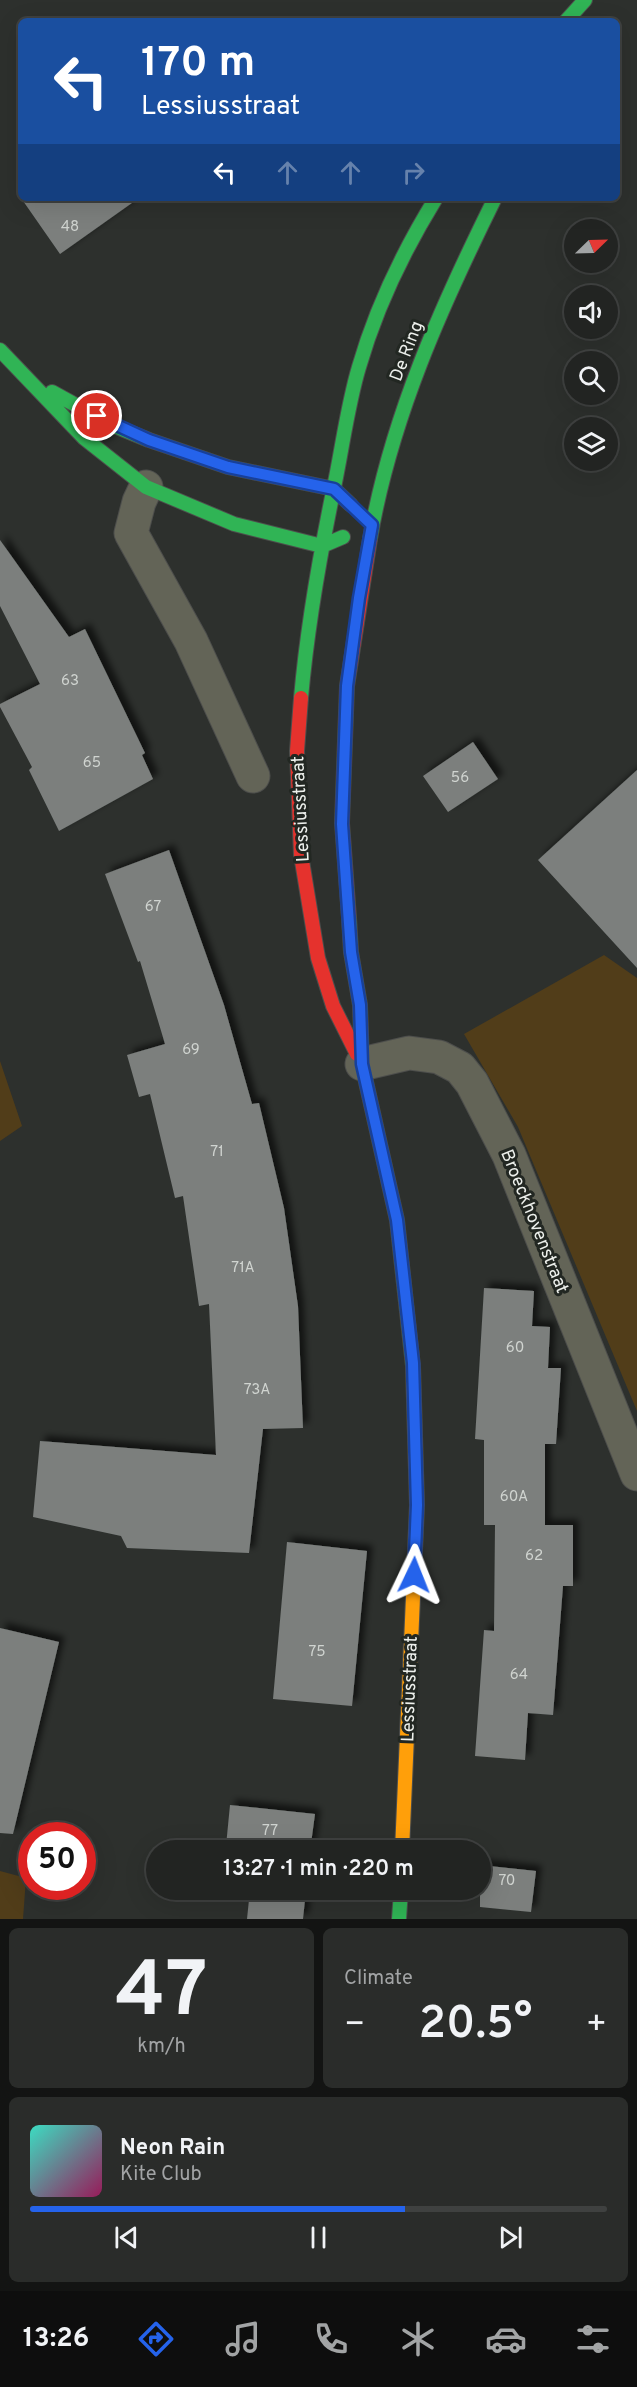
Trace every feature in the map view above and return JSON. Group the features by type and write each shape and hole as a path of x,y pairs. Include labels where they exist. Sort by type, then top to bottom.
{"main road":[{"path":"569,18 585,0"},
{"name":"De Ring","path":"322,546 359,367 386,295 413,236 434,201"},
{"name":"De Ring","path":"362,529 422,357 452,285 494,201"},
{"path":"0,350 84,438 146,487 234,524 322,546 362,529 334,489 228,467 189,455 112,425 25,376"},
{"name":"Lessiusstraat","path":"362,529 359,598 347,686 342,780 343,854 351,952 360,1005 362,1064 397,1220 413,1363 417,1505 402,1840"},
{"name":"Lessiusstraat","path":"322,546 304,662 298,740 301,855 318,958 333,1006 362,1064"},
{"path":"399,1919 400,1900"}],"street":[{"path":"146,487 139,502 131,533 191,641 253,776"},
{"name":"Broeckhovenstraat","path":"362,1064 410,1053 439,1057 460,1068 472,1083 509,1155 637,1474"}],"shaded area":[{"path":"604,955 637,978 637,1411 518,1127 464,1034"},
{"path":"0,1061 22,1126 0,1141"},
{"path":"0,1871 18,1876 18,1900 24,1900 23,1919 0,1919"}],"building":[{"path":"23,201 135,201 60,254"},
{"path":"0,540 69,637 85,629 145,753 142,755 153,779 59,831 29,770 32,767 0,707 0,704 40,684 0,606"},
{"path":"473,742 498,779 448,812 423,776"},
{"path":"637,770 637,968 538,860"},
{"path":"169,850 224,1005 252,1104 259,1103 284,1208 298,1306 303,1428 263,1429 249,1553 127,1548 121,1536 33,1517 40,1441 216,1455 209,1304 199,1306 183,1196 175,1198 150,1094 139,1097 127,1055 165,1044 140,961 138,962 105,874"},
{"path":"484,1288 534,1291 532,1326 550,1327 548,1368 561,1368 556,1444 545,1444 545,1525 573,1525 573,1586 563,1586 553,1715 528,1713 525,1760 475,1756 484,1630 494,1631 495,1525 484,1525 484,1440 475,1439"},
{"path":"287,1542 367,1551 352,1706 273,1699"},
{"path":"0,1628 59,1642 13,1834 0,1833"},
{"path":"230,1805 315,1814 311,1840 227,1840"},
{"path":"491,1866 536,1871 531,1912 480,1907 480,1900 491,1900"},
{"path":"249,1900 305,1900 303,1919 247,1919"}],"traffic: fast":[{"path":"569,18 585,0"},
{"path":"301,698 318,569 355,382 382,301 434,201"},
{"path":"370,539 391,450 420,364 494,201"},
{"path":"0,350 84,438 146,487 234,524 322,546 343,537"},
{"path":"52,392 112,425 149,440 228,467 334,489 351,505"},
{"path":"349,918 351,952 360,1005 362,1064 397,1220 413,1366"},
{"path":"399,1919 400,1900"}],"traffic: slow":[{"path":"402,1840 417,1505 413,1366"}],"traffic: jam":[{"path":"349,918 342,823 347,686 370,539"},
{"path":"301,698 297,751 301,855 318,958 333,1006 357,1054"}],"route":[{"path":"97,416 112,425 189,455 228,467 334,489 372,525 347,686 342,780 343,854 351,952 360,1005 362,1064 397,1220 413,1363 417,1505 414,1575"}]}
